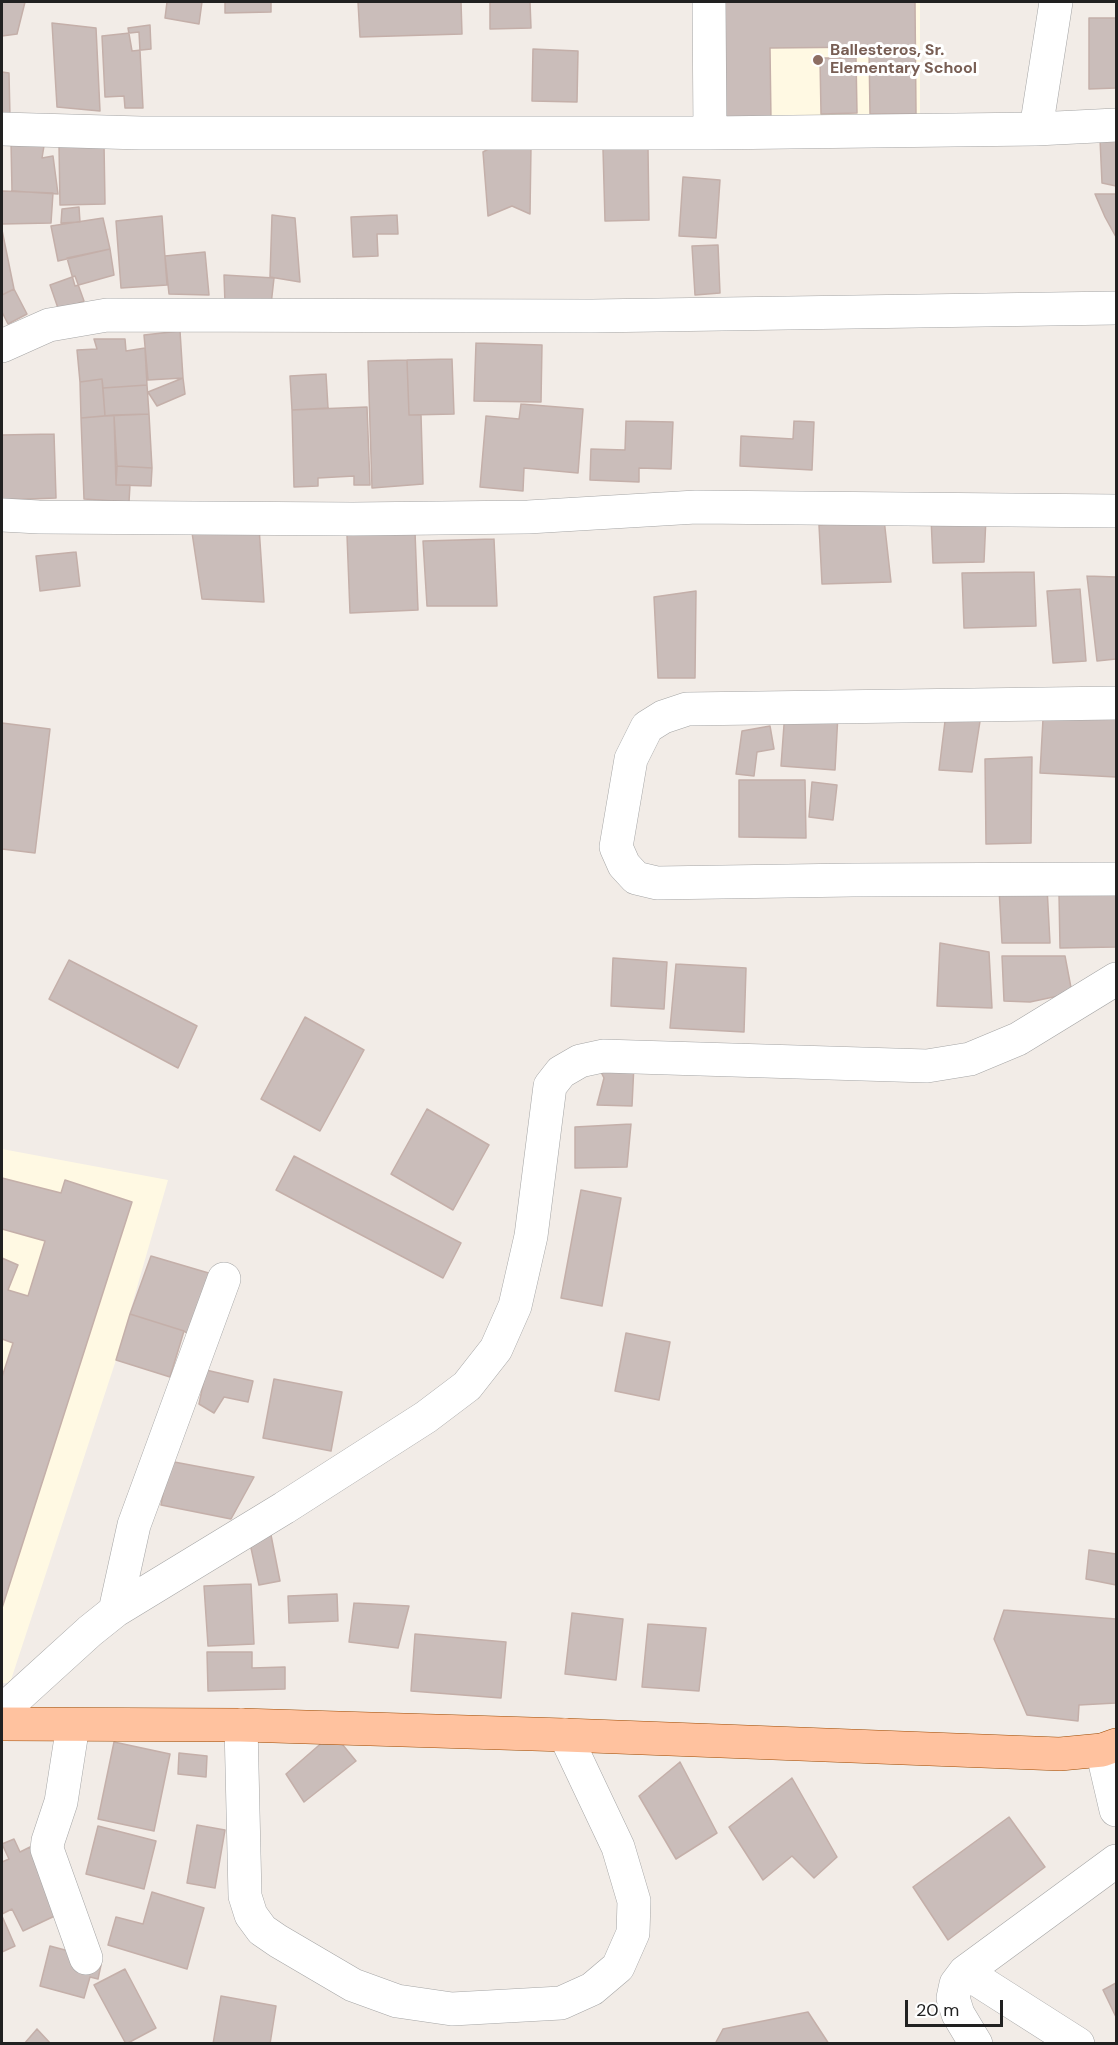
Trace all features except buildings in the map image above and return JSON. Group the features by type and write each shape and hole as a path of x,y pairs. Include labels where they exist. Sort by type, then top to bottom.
{"main road":[{"path":"2,1724 241,1725 1060,1754 1109,1748"}],"street":[{"path":"709,2 710,133"},
{"path":"1036,129 1056,2"},
{"path":"2,129 141,133 710,133 1036,129 1116,125"},
{"path":"2,346 49,326 107,315 592,316 1116,308"},
{"path":"2,515 283,518 516,517 696,507 1116,511"},
{"path":"1116,704 687,709 663,717 647,727 631,759 616,847 624,865 636,878 657,883 1116,879"},
{"path":"2,1711 115,1611 284,1508 426,1417 467,1386 496,1349 515,1306 531,1236 550,1086 561,1072 580,1061 603,1056 927,1066 970,1059 1018,1039 1116,979"},
{"path":"115,1611 134,1526 224,1280"},
{"path":"73,1725 61,1802 47,1849 86,1958"},
{"path":"241,1725 245,1896 251,1915 262,1930 353,1985 397,2001 452,2009 561,2003 592,1989 618,1967 633,1933 634,1901 618,1847 565,1735"},
{"path":"1109,1748 1116,1810"},
{"path":"976,2043 958,2014 953,1998 956,1984 965,1972 1116,1861"},
{"path":"965,1972 1078,2043"}],"shaded area":[{"name":"Ballesteros, Sr. Elementary School","path":"716,2 920,2 920,119 716,127"},
{"path":"2,1149 168,1180 116,1360 10,1683 2,1683"}],"place":[{"name":"Ballesteros, Sr. Elementary School","path":"818,60"}]}
